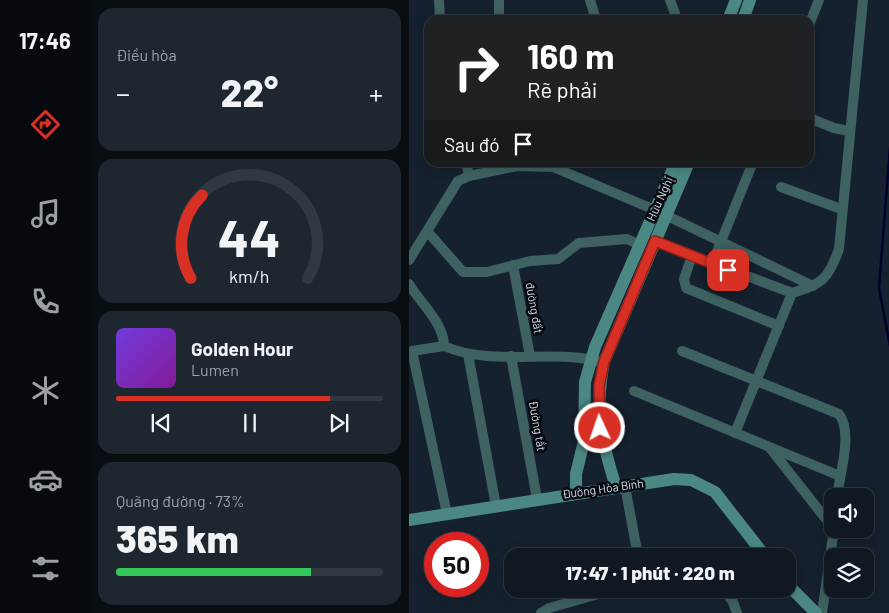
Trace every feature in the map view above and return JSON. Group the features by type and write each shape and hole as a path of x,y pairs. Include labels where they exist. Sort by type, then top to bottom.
{"main road":[{"path":"730,15 736,0"},
{"path":"745,15 750,0"},
{"name":"Hữu Nghị","path":"576,493 575,474 584,441 585,382 598,361 655,241 675,167"},
{"name":"Hữu Nghị","path":"621,487 602,441 599,415 598,361 640,245 661,213 686,167"},
{"name":"Đường Hòa Bình","path":"409,520 674,479 691,480 715,492 759,548"},
{"path":"796,593 816,613"}],"street":[{"path":"439,0 440,15"},
{"path":"499,0 499,15"},
{"path":"590,0 594,15"},
{"path":"670,0 676,15"},
{"path":"813,15 819,0"},
{"path":"655,241 792,293 824,281 832,270 839,250 841,209 863,0"},
{"path":"814,120 849,132"},
{"path":"467,167 469,176"},
{"path":"409,260 453,187 469,176 504,167"},
{"path":"553,167 661,213 813,286"},
{"path":"712,264 751,167"},
{"path":"781,187 841,209"},
{"path":"427,231 463,272 487,272 530,260 558,259 579,243 627,239 640,245"},
{"path":"692,256 684,279 686,288 779,326"},
{"name":"đường đất","path":"513,265 530,356"},
{"path":"409,284 419,301 434,318 444,336 444,346"},
{"path":"735,433 792,293"},
{"path":"447,514 412,351 444,346 468,354 494,358 530,356 598,361"},
{"path":"683,351 839,414 846,427 838,488"},
{"path":"468,354 496,506"},
{"name":"Đường tắt","path":"511,356 537,499"},
{"path":"634,391 840,476"},
{"path":"769,447 824,517"},
{"path":"621,487 636,548"},
{"path":"822,613 832,538"},
{"path":"541,613 549,608 584,598"},
{"path":"730,598 737,613"}],"waterway":[{"path":"890,147 879,288 890,346"}],"route":[{"path":"600,428 599,386 604,362 655,241 728,270"}]}
